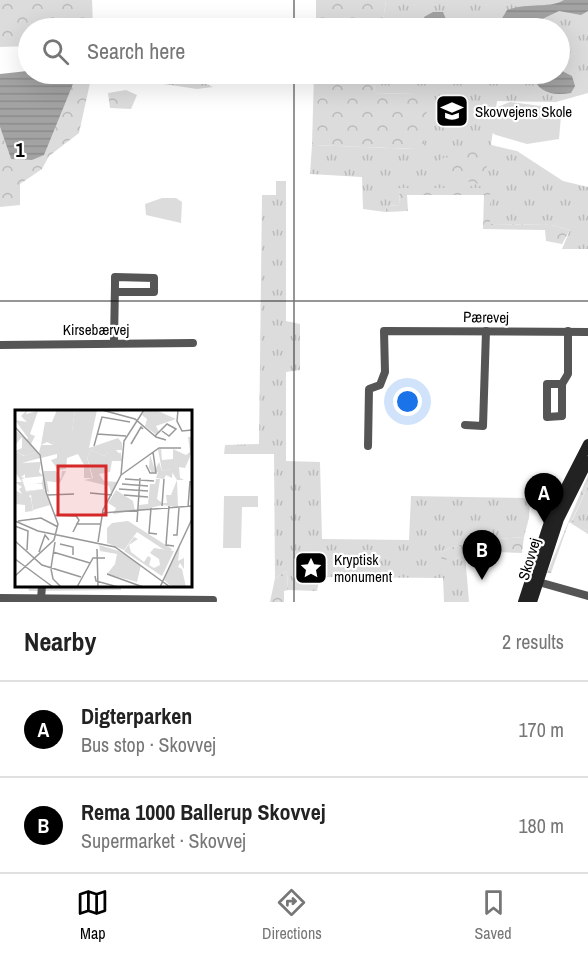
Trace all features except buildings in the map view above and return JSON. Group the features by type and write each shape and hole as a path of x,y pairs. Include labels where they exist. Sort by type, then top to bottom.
{"street":[{"path":"114,342 115,277 154,278 154,292 115,292"},
{"name":"Pærevej","path":"368,446 369,389 380,385 385,372 384,331 588,332"},
{"path":"465,425 483,426 486,331"},
{"path":"562,384 547,384 547,417 562,417 562,384 568,374 568,331"},
{"name":"Kirsebærvej","path":"0,345 114,342 193,343"},
{"name":"Skovvej","path":"532,602 533,581 551,516 588,444"},
{"name":"Skovvej","path":"523,602 558,519 588,461"},
{"path":"533,581 588,596 587,602"},
{"path":"41,599 42,587"},
{"path":"0,598 10,600 213,600"}],"green space":[{"path":"0,0 92,0 93,18 18,18 18,46 0,47"},
{"path":"316,0 386,0 383,18 316,18"},
{"path":"386,0 588,0 588,93 556,102 497,101 491,145 517,151 563,181 588,187 588,249 562,249 570,230 551,225 490,224 489,188 399,188 400,205 387,206 385,212 363,209 362,177 310,174 312,145 416,149 416,94 374,93 375,84 570,84 570,18 383,18"},
{"path":"71,84 90,84 79,133 49,156 42,169 20,184 20,205 0,207 0,127 11,159 73,85"},
{"path":"164,84 206,84 213,87 197,89"},
{"path":"314,84 375,84 374,93 416,94 427,105 424,146 416,149 312,145"},
{"path":"126,90 137,95 131,109 110,108 108,93"},
{"path":"510,102 541,106 561,116 559,139 527,144 496,135 472,122 473,117"},
{"path":"491,145 483,185 436,174 435,163 453,152"},
{"path":"276,181 286,181 286,321 300,324 300,370 286,372 286,461 320,462 322,539 409,540 411,496 530,498 529,518 524,537 470,541 440,552 455,559 465,554 469,602 444,602 443,578 320,577 317,591 288,590 287,571 275,578 274,454 224,454 225,445 259,444 262,195 276,195"},
{"path":"399,188 490,188 490,224 551,225 570,230 562,244 546,241 545,230 483,229 484,195 407,195 408,211 385,212 387,206 400,205"},
{"path":"162,198 176,198 182,202 181,223 146,215 145,204"},
{"path":"588,475 588,486 572,520 588,531 588,534 569,522 551,573 547,573"},
{"path":"588,486 588,531 572,521"},
{"path":"224,496 258,496 258,507 242,507 241,548 223,548"},
{"path":"524,537 522,553 471,551 455,559 442,560 440,552 470,541"},
{"path":"334,550 372,550 372,569 333,569"},
{"path":"287,571 288,590 284,591 284,602 270,602 275,578"},
{"path":"28,587 121,587 121,590 29,591"}],"shaded area":[{"path":"564,0 588,0 588,11 581,15 559,11 544,18 502,18 507,10 558,3"},
{"path":"433,12 443,12 446,18 424,18"},
{"path":"18,72 18,84 73,84 44,155 32,160 11,159 0,127 0,74"},
{"path":"570,75 575,86 571,93 558,94 547,92 538,85 570,84"}],"place":[{"name":"Skovvejens Skole","path":"452,111"},
{"name":"Digterparken","path":"544,523"},
{"name":"Kryptisk monument","path":"311,568"},
{"name":"Rema 1000 Ballerup Skovvej","path":"482,580"}]}
